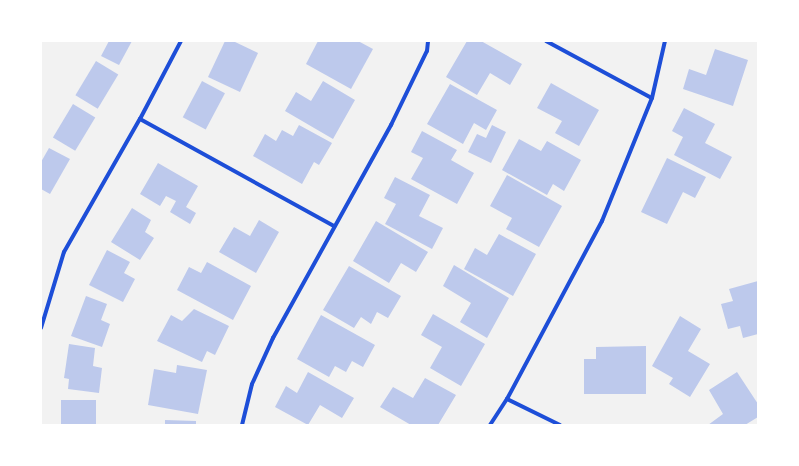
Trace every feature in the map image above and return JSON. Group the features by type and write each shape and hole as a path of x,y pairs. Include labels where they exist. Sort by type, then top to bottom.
{"street":[{"path":"41,328 64,252 140,119 181,41"},
{"path":"242,425 252,384 273,338 391,125 427,51 428,41"},
{"path":"546,41 652,98"},
{"path":"490,425 507,399 602,221 652,98 666,41"},
{"path":"140,119 334,226"},
{"path":"507,399 560,425"}],"building":[{"path":"109,41 132,41 119,65 101,56"},
{"path":"225,41 233,41 258,53 240,92 208,77"},
{"path":"318,41 358,41 373,49 351,89 306,64"},
{"path":"467,41 481,41 522,64 510,85 490,73 477,95 446,77"},
{"path":"715,49 748,60 733,106 683,89 689,69 706,75"},
{"path":"96,61 118,74 98,109 75,95"},
{"path":"202,81 225,93 206,129 183,117"},
{"path":"323,81 355,100 333,139 285,111 296,92 311,101"},
{"path":"551,83 599,110 579,146 555,133 562,121 537,108"},
{"path":"450,84 497,110 486,130 474,123 463,144 427,124"},
{"path":"73,104 95,117 75,151 53,137"},
{"path":"684,108 715,124 705,143 732,157 720,179 674,155 683,137 672,131"},
{"path":"299,125 332,143 319,165 314,162 302,184 253,156 265,134 276,141 282,130 293,136"},
{"path":"492,125 506,132 491,163 468,152 477,134 486,138"},
{"path":"422,131 457,150 451,160 474,173 457,204 411,179 423,158 411,152"},
{"path":"519,139 541,151 547,141 581,160 564,191 553,184 547,195 502,170"},
{"path":"49,148 70,159 50,194 41,189 41,162"},
{"path":"667,158 706,177 695,198 683,192 667,224 641,212"},
{"path":"158,163 198,186 186,207 196,213 190,224 170,212 176,201 166,196 160,206 140,194"},
{"path":"507,175 562,206 539,247 506,229 512,218 490,206"},
{"path":"395,177 430,195 419,216 443,228 432,249 385,224 396,204 384,198"},
{"path":"132,208 151,220 145,232 154,238 140,260 111,242"},
{"path":"259,220 279,232 256,273 219,252 234,227 250,236"},
{"path":"376,221 428,252 416,272 401,263 389,283 353,261"},
{"path":"499,234 536,254 513,296 464,269 475,248 487,255"},
{"path":"107,250 130,262 124,273 135,279 123,302 89,285"},
{"path":"207,262 251,286 233,320 177,290 189,267 201,273"},
{"path":"454,265 509,298 487,338 460,322 471,303 443,286"},
{"path":"349,266 401,296 388,318 377,312 371,324 361,317 354,328 323,310"},
{"path":"758,281 758,334 743,338 740,326 728,329 721,304 733,301 729,289"},
{"path":"86,296 107,304 101,320 110,324 102,347 71,336"},
{"path":"194,309 229,326 215,355 207,351 202,362 157,341 171,315 182,321"},
{"path":"433,314 485,344 461,386 430,368 442,347 421,335"},
{"path":"321,315 375,345 363,367 352,361 346,372 335,366 329,377 297,359"},
{"path":"680,316 701,329 688,351 710,364 690,397 669,384 673,378 652,366"},
{"path":"69,344 95,348 93,366 102,368 99,393 68,389 69,379 64,378"},
{"path":"646,346 646,394 584,394 584,359 596,359 596,347"},
{"path":"177,365 207,370 198,414 148,405 154,369 176,373"},
{"path":"308,372 354,398 342,418 320,405 308,425 275,407 286,386 297,393"},
{"path":"737,372 758,404 758,417 745,425 708,425 723,414 709,390"},
{"path":"425,378 456,395 438,425 411,425 380,407 393,387 413,398"},
{"path":"61,400 96,400 96,425 61,425"},
{"path":"165,420 196,421 196,425 165,425"}]}
